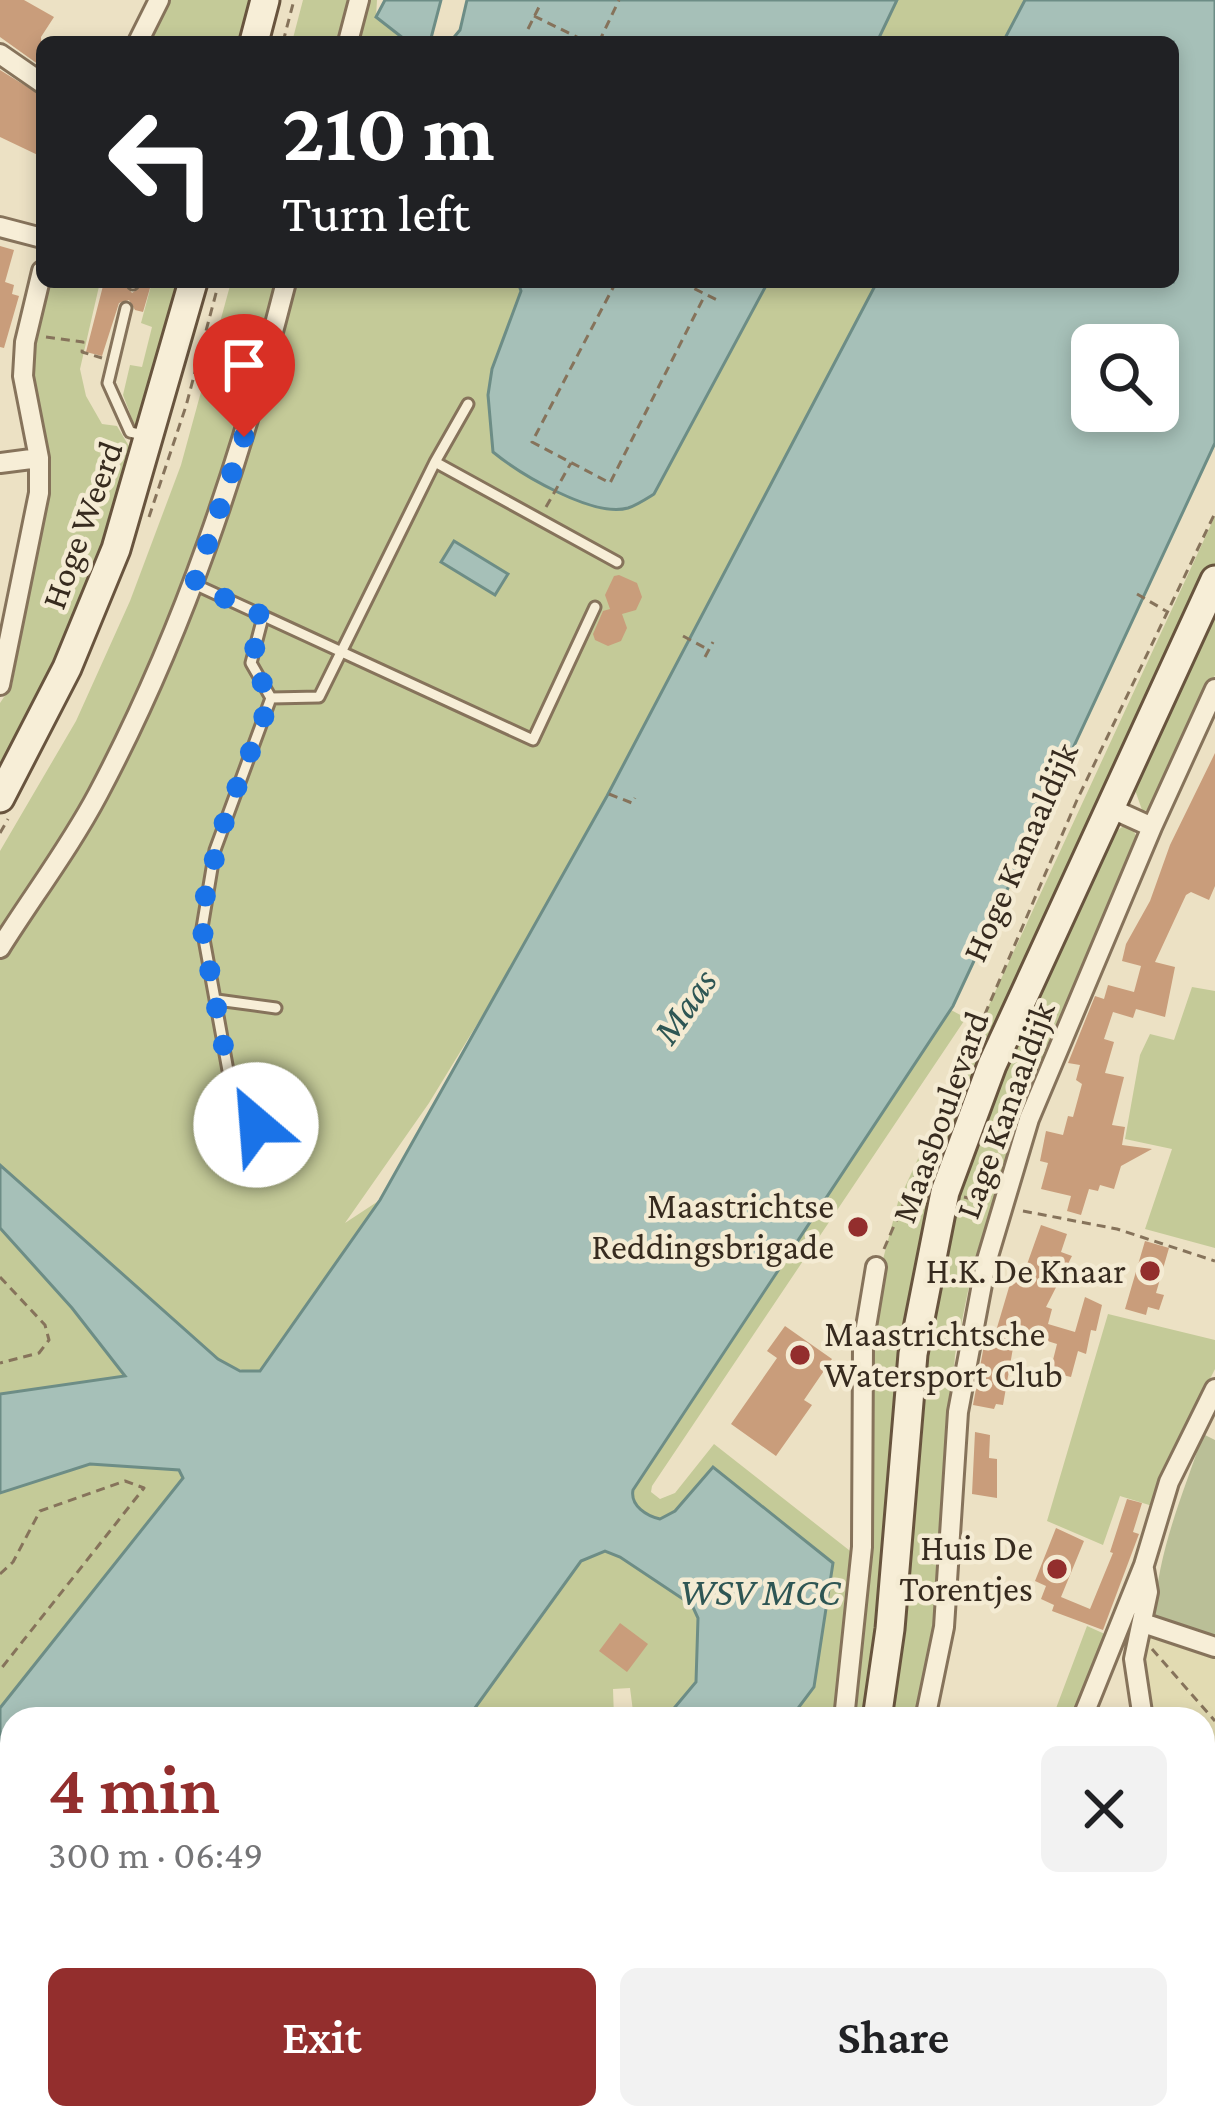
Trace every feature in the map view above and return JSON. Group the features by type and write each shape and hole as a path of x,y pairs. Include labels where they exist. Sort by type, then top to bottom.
{"street":[{"path":"141,36 158,0"},
{"path":"256,36 265,0"},
{"path":"354,35 358,0"},
{"path":"0,54 36,79"},
{"path":"0,227 36,236"},
{"path":"0,685 37,510 39,458 23,376 38,288"},
{"name":"Hoge Weerd","path":"3,790 48,707 116,549 191,288"},
{"path":"0,948 96,799 156,678 253,413 284,288"},
{"path":"0,464 39,458"},
{"name":"Maasboulevard","path":"879,1707 890,1630 910,1377 945,1192 992,1065 1215,580"},
{"name":"Lage Kanaaldijk","path":"928,1707 944,1627 958,1412 986,1263 1029,1119 1215,689"},
{"path":"1110,808 1152,827"},
{"path":"845,1707 862,1547 863,1345 876,1267"},
{"path":"1087,1707 1144,1564 1169,1482 1215,1389"},
{"path":"1141,1707 1134,1660 1148,1592 1144,1564"},
{"path":"1141,1629 1215,1647"}],"lane":[{"path":"126,308 110,392 130,431 151,437"},
{"path":"271,698 319,697 468,404"},
{"path":"435,462 617,562"},
{"path":"194,584 533,740 595,607"},
{"path":"263,616 251,663 271,698"},
{"path":"256,1125 239,1106 231,1087 202,928 206,890 226,816 271,698"},
{"path":"217,1000 276,1008"}],"path":[{"path":"285,36 294,0"},
{"path":"602,36 620,0"},
{"path":"528,29 541,3"},
{"path":"534,16 575,36"},
{"path":"613,288 532,442 610,483 705,295"},
{"path":"692,288 719,302"},
{"path":"27,335 83,342 82,352 113,361"},
{"path":"540,519 571,462"},
{"name":"Hoge Kanaaldijk","path":"876,1267 1077,800 1215,514"},
{"path":"1137,594 1166,611"},
{"path":"683,636 709,650"},
{"path":"705,657 713,642"},
{"path":"609,794 633,801 627,811"},
{"path":"945,1192 1117,1229 1215,1261"},
{"path":"0,1277 45,1325 49,1340 39,1353 0,1363"},
{"path":"0,1574 13,1562 40,1511 125,1480 144,1488 0,1670"},
{"path":"1141,1629 1204,1707"}],"shaded area":[{"path":"1154,1618 1215,1639 1215,1707 1153,1707 1142,1651"}],"green space":[{"path":"166,0 250,0 241,36 149,36"},
{"path":"303,0 377,0 376,17 400,36 294,36"},
{"path":"897,0 1025,0 1006,36 880,36"},
{"path":"45,288 99,288 80,369 86,396 102,424 117,426 134,464 67,645 51,665 35,714 0,773 0,703 12,685 47,503 49,462 33,386 31,351"},
{"path":"150,288 181,288 147,420 134,424 123,395 130,365 142,367 152,327 141,323"},
{"path":"229,288 520,288 491,369 488,395 493,452 551,490 623,510 654,494 765,288 874,288 607,796 429,1103 345,1223 380,1200 260,1371 238,1369 218,1359 0,1165 0,851 76,721 130,601 181,465"},
{"path":"1215,516 1215,565 1127,749 949,1152 871,1707 846,1707 869,1338 876,1286 898,1202"},
{"path":"1215,605 1215,675 1151,811 1142,810 1134,787"},
{"path":"1125,825 1132,827 1139,843 1020,1129 968,1291 955,1355 936,1634 922,1707 889,1707 914,1470 922,1442 925,1399 920,1359 934,1280 979,1120 1112,834"},
{"path":"1192,987 1215,991 1215,1248 1145,1229 1172,1149 1125,1139 1140,1055 1150,1034 1174,1040"},
{"path":"951,1010 966,1018 652,1486 651,1492 660,1499 675,1493 714,1444 854,1554 837,1707 799,1707 814,1687 675,1511 660,1519 646,1515 631,1497"},
{"path":"0,1228 72,1308 126,1377 0,1394"},
{"path":"1108,1314 1215,1340 1215,1369 1195,1409 1159,1508 1120,1496 1103,1545 1047,1521"},
{"path":"1203,1434 1215,1440 1215,1639 1154,1618 1166,1546"},
{"path":"90,1464 179,1470 183,1479 1,1707 0,1707 0,1493"},
{"path":"605,1551 620,1557 692,1606 698,1618 696,1682 675,1707 632,1707 630,1688 613,1689 614,1707 476,1707 581,1561"},
{"path":"1087,1626 1107,1635 1078,1707 1057,1707"}],"water":[{"path":"385,0 441,0 432,36 400,36 376,17"},
{"path":"467,0 897,0 880,36 455,36"},
{"path":"1025,0 1215,0 1215,443 953,1006 633,1490 637,1505 660,1519 675,1511 713,1467 833,1563 814,1687 799,1707 675,1707 696,1682 698,1618 692,1605 605,1551 581,1561 476,1707 1,1707 183,1478 179,1470 90,1464 0,1493 0,1394 125,1376 0,1228 0,1165 218,1359 240,1371 260,1371 380,1200 607,796 874,288 1179,288 1179,36 1006,36"},
{"path":"765,288 654,494 628,508 613,509 596,507 538,482 493,452 488,395 492,369 521,291"},
{"path":"454,541 508,574 495,595 441,562"}],"building":[{"path":"0,0 24,0 54,17 42,36 36,36 36,63 0,37"},
{"path":"0,70 36,92 36,154 0,137"},
{"path":"0,246 14,250 5,282 14,285 12,294 19,296 4,348 0,347"},
{"path":"102,288 128,288 132,293 150,288 143,312 135,310 129,300 119,303 102,356 86,352"},
{"path":"619,575 637,583 642,597 636,610 622,614 627,628 621,641 608,646 593,634 603,611 610,609 605,595"},
{"path":"1215,753 1215,886 1209,900 1191,892 1186,895 1155,962 1175,967 1165,1017 1136,1009 1133,1018 1113,1012 1104,1039 1114,1042 1105,1073 1124,1077 1112,1125 1125,1127 1122,1145 1152,1149 1121,1166 1114,1189 1100,1185 1098,1191 1089,1189 1081,1215 1067,1211 1071,1196 1041,1189 1048,1163 1040,1161 1046,1131 1063,1135 1068,1116 1073,1117 1082,1084 1076,1080 1080,1065 1068,1063 1095,996 1104,999 1108,985 1134,992 1141,966 1122,961 1126,944"},
{"path":"1041,1225 1067,1234 1061,1252 1072,1256 1046,1307 1052,1309 1048,1324 1075,1332 1085,1297 1102,1305 1096,1331 1091,1330 1086,1354 1078,1351 1071,1377 1050,1372 1057,1344 1025,1334 1021,1350 1013,1348 1003,1405 996,1404 994,1409 973,1405 987,1329 996,1331 1015,1267 1025,1270"},
{"name":"H.K. De Knaar","path":"1145,1241 1169,1248 1156,1293 1164,1295 1159,1310 1148,1307 1146,1315 1125,1309"},
{"path":"785,1326 832,1359 804,1400 812,1405 776,1456 731,1424 777,1358 767,1351"},
{"path":"975,1432 990,1435 989,1458 997,1459 997,1498 972,1494"},
{"path":"1127,1499 1142,1503 1133,1532 1139,1534 1103,1630 1052,1611 1054,1605 1041,1599 1046,1586 1035,1581 1056,1528 1084,1541 1061,1597 1090,1609 1113,1553"},
{"path":"620,1623 648,1644 627,1672 599,1651"}],"place":[{"name":"Maastrichtse Reddingsbrigade","path":"858,1227"},
{"name":"H.K. De Knaar","path":"1150,1271"},
{"name":"Maastrichtsche Watersport Club","path":"800,1355"},
{"name":"Huis De Torentjes","path":"1057,1569"}],"route":[{"path":"244,437 194,584 263,616 251,663 271,698 215,850 202,928 231,1087 239,1106 256,1125"}],"water label":[{"name":"Maas","path":"684,1006"},
{"name":"WSV MCC","path":"760,1591"}]}
